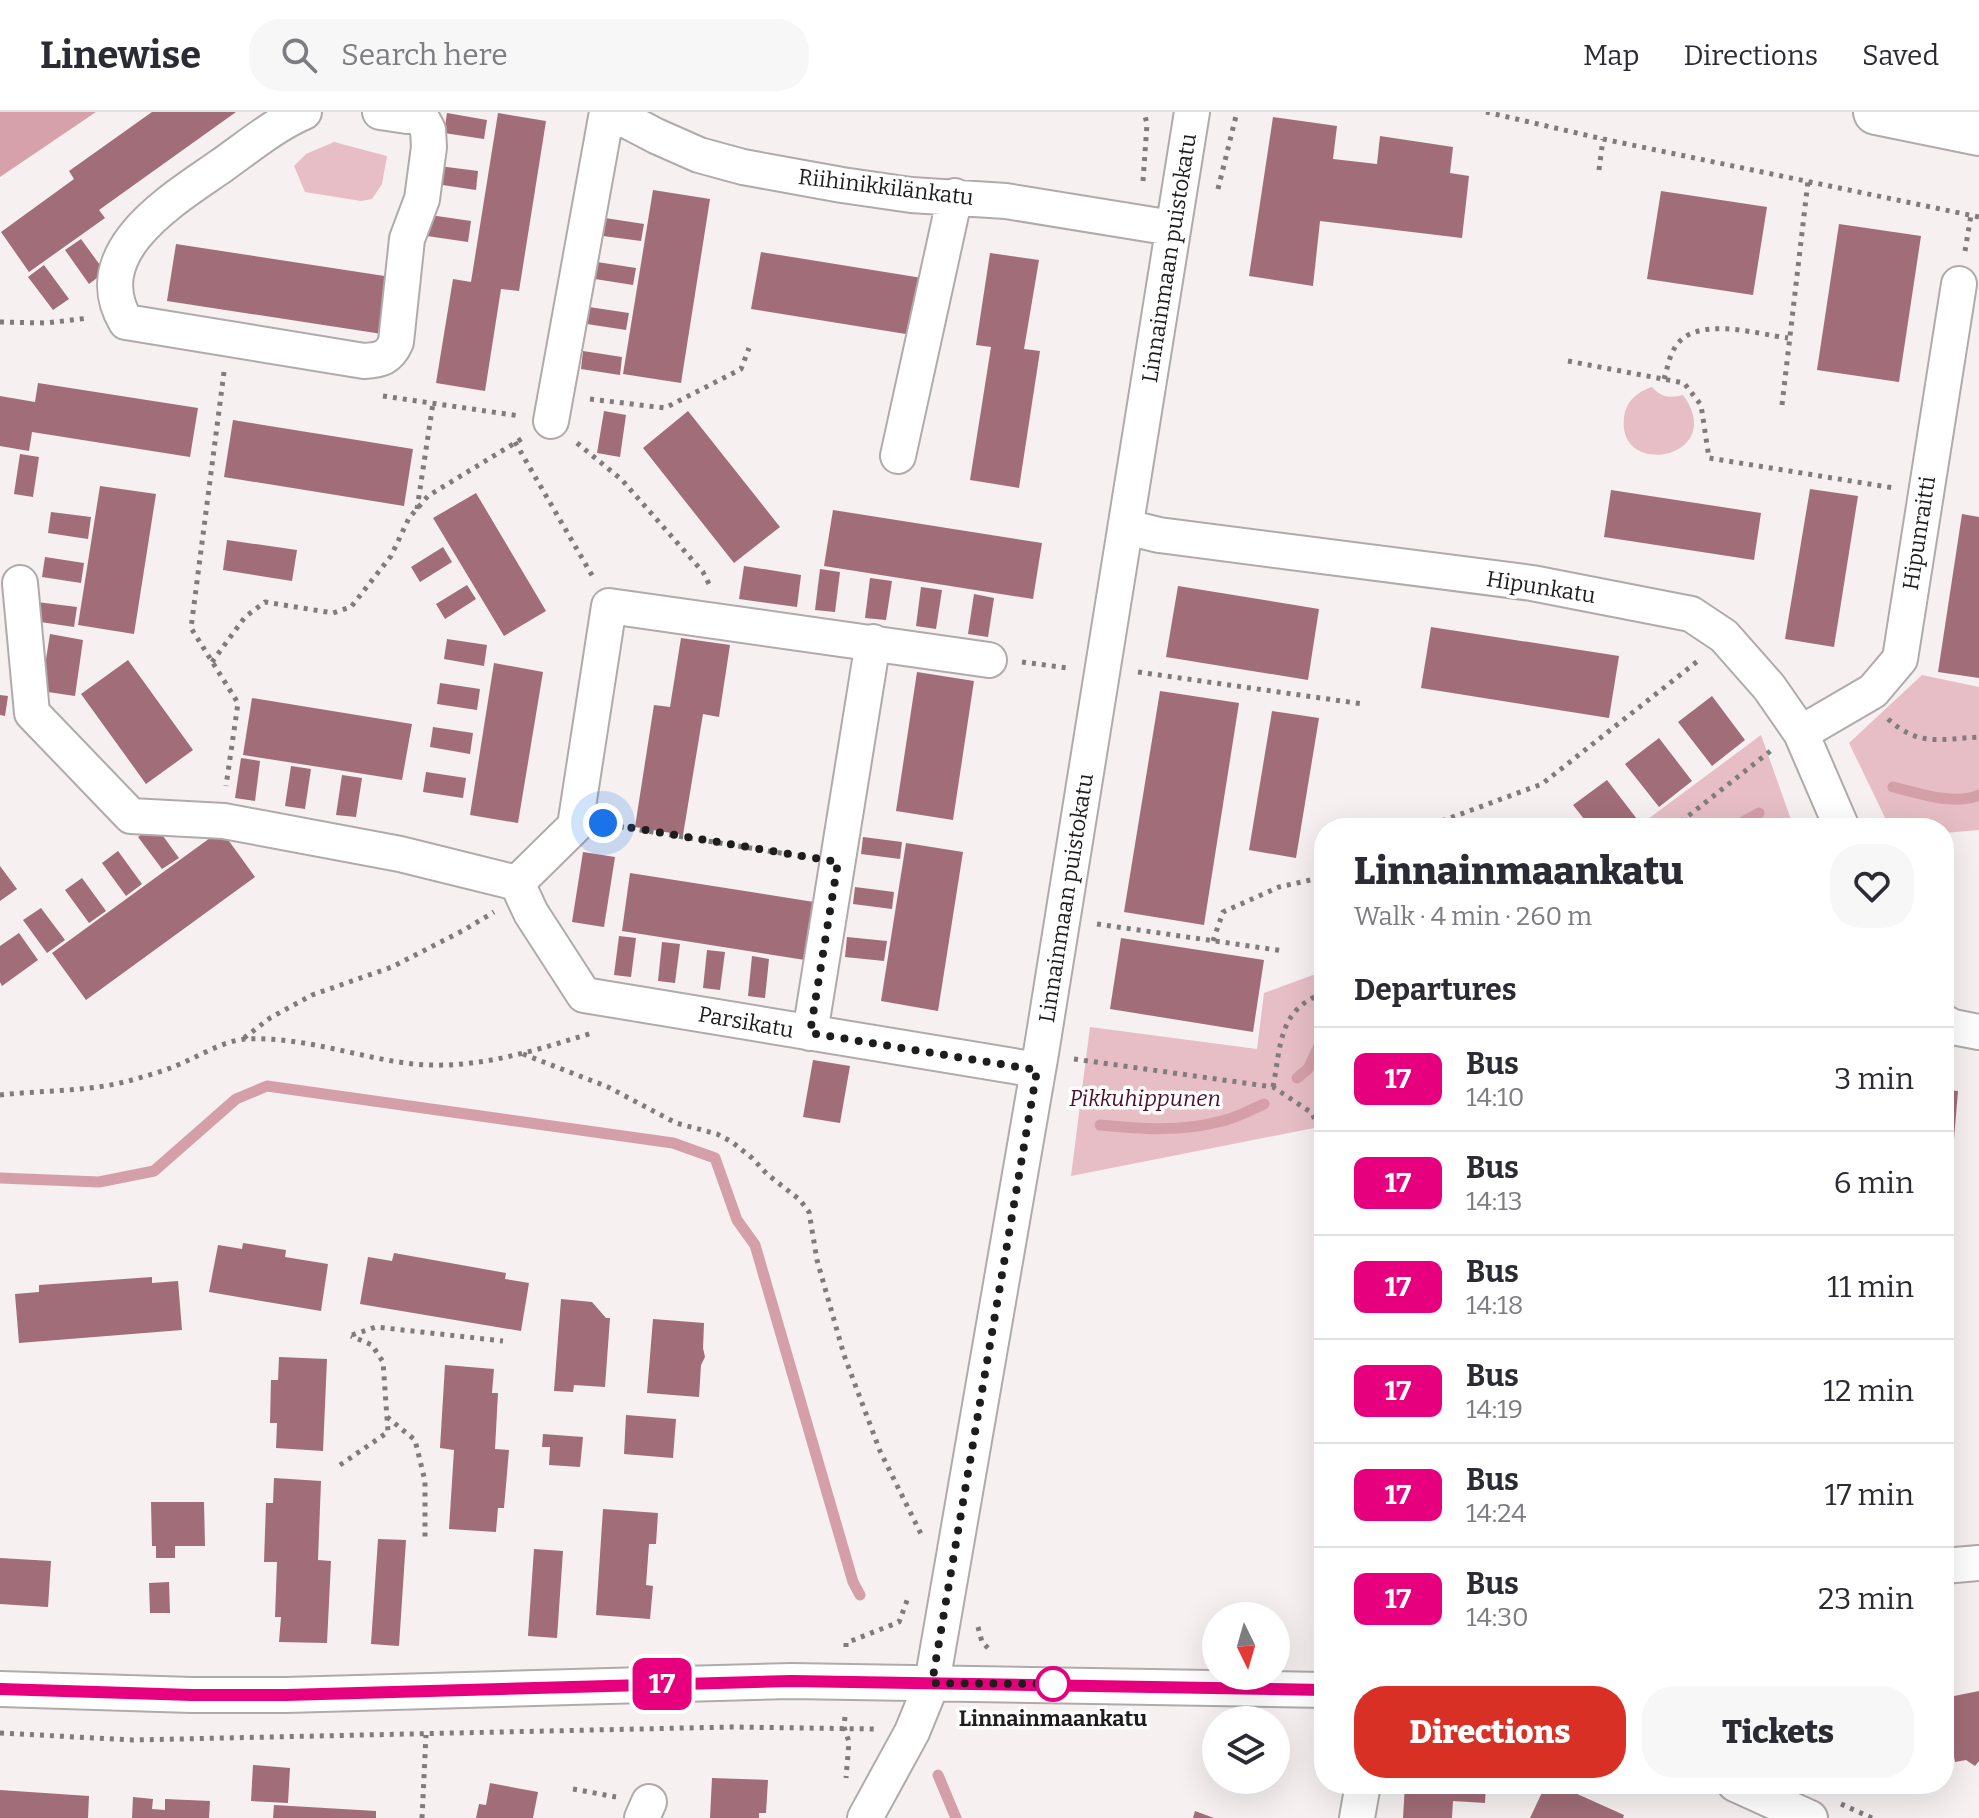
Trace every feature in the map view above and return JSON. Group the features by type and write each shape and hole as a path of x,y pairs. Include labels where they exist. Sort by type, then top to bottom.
{"main road":[{"path":"1876,112 1979,133"}],"street":[{"path":"304,112 259,139 144,223 122,258 119,297 131,325 226,356 364,361 382,359 391,353 401,315 407,239 422,199 429,147 428,130 419,112 407,116 380,112"},
{"path":"553,408 609,112"},
{"name":"Riihinikkilänkatu","path":"609,112 699,155 743,167 911,195 1006,201 1172,228"},
{"name":"Linnainmaan puistokatu","path":"932,1683 1052,1064 1126,527 1192,112"},
{"path":"898,456 955,196"},
{"name":"Hipunraitti","path":"1801,733 1873,691 1900,659 1959,284"},
{"name":"Hipunkatu","path":"1126,527 1159,535 1532,583 1691,614 1724,636 1769,687 1801,733 1838,818"},
{"path":"20,583 32,713 131,816 220,821 400,854 519,889 575,826 609,606 989,660"},
{"path":"810,1033 873,642"},
{"name":"Parsikatu","path":"519,889 584,995 810,1033 1052,1064"},
{"path":"1954,1027 1979,1032"},
{"path":"1954,1565 1979,1563"},
{"path":"0,1689 286,1695 846,1682 1314,1690"},
{"path":"865,1818 912,1732 932,1683"},
{"path":"1357,1818 1361,1794"},
{"path":"1757,1794 1810,1818"}],"path":[{"path":"1486,112 1979,217"},
{"path":"1599,170 1603,139"},
{"path":"1782,405 1808,181"},
{"path":"0,322 46,323 119,297"},
{"path":"1664,379 1674,348 1689,332 1706,328 1788,338"},
{"path":"370,394 433,403 553,408 665,408 741,369 749,348"},
{"path":"226,356 239,374"},
{"path":"220,821 238,703 191,628 226,356"},
{"path":"1568,361 1684,383 1701,405 1709,458 1926,494"},
{"path":"416,510 433,403"},
{"path":"212,662 245,617 265,602 333,613 351,607 391,556 409,518 428,496 515,442 553,408"},
{"path":"553,408 703,572 727,622"},
{"path":"515,442 609,606"},
{"path":"1450,818 1542,784 1704,657"},
{"path":"989,660 996,658 1073,669"},
{"path":"1133,671 1363,704"},
{"path":"1863,697 1904,733 1919,739 1979,737"},
{"path":"1685,818 1767,752 1801,733"},
{"path":"576,817 629,829 838,862"},
{"path":"1213,941 1223,912 1279,887 1314,879"},
{"path":"0,1095 92,1088 170,1068 243,1039 270,1018 312,995 392,967 429,949 519,889"},
{"path":"1088,922 1284,951"},
{"path":"1273,1087 1285,1024 1294,1009 1314,998"},
{"path":"243,1039 294,1040 354,1055 416,1064 459,1065 523,1054 595,1032"},
{"path":"523,1054 608,1087 676,1123 717,1134 732,1142 800,1200 809,1212 817,1260 859,1397 880,1451 927,1546"},
{"path":"1052,1064 1273,1087 1312,1113 1314,1118"},
{"path":"340,1465 388,1432 383,1362 372,1345 351,1336 376,1327 503,1341"},
{"path":"387,1417 415,1440 425,1481 425,1538"},
{"path":"899,1622 978,1625 982,1642 987,1649 997,1652"},
{"path":"846,1682 844,1727 849,1742 846,1786"},
{"path":"0,1733 133,1740 844,1727 912,1732"},
{"path":"422,1818 426,1735"}],"green space":[{"path":"334,142 387,156 382,184 372,199 361,201 305,192 294,166 306,154"},
{"path":"1652,387 1666,396 1683,395 1693,417 1692,434 1682,446 1668,453 1651,454 1636,449 1626,437 1624,417 1627,406 1637,394"},
{"path":"1922,675 1979,687 1979,830 1954,832 1954,818 1885,818 1849,743"},
{"path":"1761,735 1790,818 1649,818"},
{"name":"Pikkuhippunen","path":"1314,975 1314,1128 1071,1176 1090,1027 1257,1049 1264,993"}],"shaded area":[{"path":"0,112 96,112 0,177"}],"building":[{"path":"152,112 236,112 99,210 105,218 29,272 1,232 74,179 69,171"},
{"path":"447,113 487,120 484,139 444,133"},
{"path":"498,113 546,121 519,291 501,289 485,391 436,383 453,279 471,282"},
{"path":"1273,117 1337,126 1333,159 1377,164 1380,136 1453,147 1450,173 1469,176 1462,238 1320,221 1313,286 1249,276"},
{"path":"439,166 478,171 476,190 436,184"},
{"path":"653,190 710,199 681,383 623,374"},
{"path":"1661,191 1767,207 1753,295 1647,279"},
{"path":"430,215 471,221 468,242 427,236"},
{"path":"605,218 644,224 641,241 603,236"},
{"path":"1839,224 1921,236 1899,382 1817,370"},
{"path":"81,239 105,272 89,284 65,250"},
{"path":"176,244 391,277 382,334 167,301"},
{"path":"761,252 922,278 912,335 751,309"},
{"path":"990,253 1039,260 1024,349 1040,351 1019,488 970,480 991,347 976,345"},
{"path":"597,262 636,268 633,285 595,279"},
{"path":"44,265 69,299 53,310 28,277"},
{"path":"589,307 629,313 626,330 587,324"},
{"path":"583,351 622,357 620,375 581,369"},
{"path":"38,383 198,408 190,457 32,432 29,451 0,446 0,396 35,402"},
{"path":"604,411 626,415 620,457 597,453"},
{"path":"688,411 780,527 734,563 643,448"},
{"path":"233,420 413,449 404,506 224,477"},
{"path":"20,454 39,457 33,497 14,494"},
{"path":"100,486 156,494 134,634 78,625"},
{"path":"1810,489 1858,496 1834,647 1785,639"},
{"path":"1611,490 1761,513 1754,560 1604,537"},
{"path":"476,493 546,611 504,636 433,518"},
{"path":"833,510 1042,543 1033,599 824,566"},
{"path":"51,512 91,517 88,539 48,533"},
{"path":"1962,514 1979,517 1979,678 1938,672"},
{"path":"227,540 297,550 292,581 223,570"},
{"path":"443,547 452,562 420,582 411,567"},
{"path":"45,557 84,563 81,583 42,577"},
{"path":"744,566 801,575 797,607 739,599"},
{"path":"820,569 840,572 835,612 815,610"},
{"path":"870,578 892,581 886,620 865,618"},
{"path":"467,585 476,599 445,619 436,604"},
{"path":"1178,586 1319,609 1308,680 1166,657"},
{"path":"921,587 942,590 936,629 916,626"},
{"path":"974,594 994,598 988,637 968,634"},
{"path":"37,602 77,607 74,627 34,621"},
{"path":"1431,627 1619,656 1609,718 1421,688"},
{"path":"50,634 83,640 75,696 41,691"},
{"path":"681,638 730,645 719,717 703,714 683,835 635,827 654,705 670,707"},
{"path":"447,639 487,645 484,666 444,659"},
{"path":"128,660 193,750 146,784 81,694"},
{"path":"494,663 543,672 518,823 470,815"},
{"path":"917,672 974,681 953,820 896,811"},
{"path":"440,683 480,689 477,710 437,704"},
{"path":"1160,691 1239,703 1204,925 1124,912"},
{"path":"0,695 8,696 5,716 0,715"},
{"path":"1712,696 1745,740 1712,766 1678,722"},
{"path":"252,698 412,724 402,780 243,755"},
{"path":"1272,711 1319,718 1296,858 1249,850"},
{"path":"433,727 473,733 470,754 430,747"},
{"path":"1659,738 1692,781 1659,807 1625,764"},
{"path":"241,758 260,761 255,801 235,798"},
{"path":"291,766 311,769 305,809 285,806"},
{"path":"426,772 466,778 463,798 423,792"},
{"path":"342,775 362,778 356,817 336,815"},
{"path":"1607,780 1636,818 1583,818 1573,805"},
{"path":"155,825 179,858 162,869 138,837"},
{"path":"221,830 255,877 86,1000 52,953"},
{"path":"863,837 902,842 900,859 861,854"},
{"path":"906,843 963,852 938,1011 881,1001"},
{"path":"118,851 142,884 126,896 102,863"},
{"path":"583,852 615,857 604,927 572,922"},
{"path":"0,866 17,889 0,901"},
{"path":"630,873 814,902 805,960 622,931"},
{"path":"82,878 106,911 89,923 65,890"},
{"path":"855,887 894,892 892,909 853,904"},
{"path":"41,908 65,940 47,953 23,920"},
{"path":"19,933 38,960 2,986 0,946"},
{"path":"619,936 636,938 631,977 614,975"},
{"path":"847,937 887,941 884,961 845,957"},
{"path":"1121,938 1264,960 1253,1032 1110,1009"},
{"path":"662,942 680,944 675,983 658,981"},
{"path":"707,950 725,952 720,990 703,988"},
{"path":"752,956 769,959 765,998 748,996"},
{"path":"813,1060 850,1066 840,1123 803,1117"},
{"path":"1954,1091 1958,1091 1954,1139"},
{"path":"243,1243 286,1250 285,1257 328,1264 321,1311 209,1292 218,1245 242,1249"},
{"path":"394,1253 506,1273 505,1279 529,1283 521,1331 360,1304 368,1257 392,1261"},
{"path":"152,1277 152,1283 178,1281 182,1330 19,1343 15,1294 39,1292 39,1285"},
{"path":"561,1299 592,1302 606,1318 610,1318 605,1387 574,1385 573,1392 554,1391"},
{"path":"653,1319 704,1323 705,1357 701,1365 699,1397 647,1393"},
{"path":"279,1357 327,1359 323,1451 276,1448 277,1423 270,1423 271,1380 278,1380"},
{"path":"445,1365 494,1369 492,1393 498,1393 495,1449 509,1450 504,1508 498,1508 496,1532 449,1529 454,1450 440,1448"},
{"path":"626,1415 676,1419 673,1458 624,1454"},
{"path":"543,1434 583,1437 580,1467 549,1465 550,1447 542,1447"},
{"path":"274,1478 321,1481 318,1560 331,1561 327,1643 279,1642 281,1617 275,1617 277,1562 264,1562 266,1503 273,1503"},
{"path":"151,1502 204,1502 205,1546 175,1546 175,1558 156,1558 156,1546 152,1546"},
{"path":"603,1509 658,1513 656,1544 649,1544 646,1585 653,1586 650,1619 596,1615"},
{"path":"378,1539 406,1540 399,1646 371,1644"},
{"path":"534,1549 563,1551 557,1638 528,1636"},
{"path":"0,1558 51,1561 48,1607 0,1604"},
{"path":"169,1582 170,1613 150,1613 149,1583"},
{"path":"1979,1691 1979,1761 1975,1766 1966,1760 1955,1762 1954,1696"},
{"path":"253,1765 290,1768 288,1803 251,1801"},
{"path":"712,1778 768,1780 766,1813 759,1813 759,1818 710,1818"},
{"path":"490,1783 538,1792 533,1818 476,1818 479,1804 486,1805"},
{"path":"0,1790 89,1796 88,1818 0,1818"},
{"path":"1404,1794 1485,1794 1485,1803 1453,1801 1452,1818 1403,1818"},
{"path":"1541,1794 1577,1794 1624,1815 1623,1818 1530,1818"},
{"path":"133,1797 153,1799 152,1809 165,1810 165,1799 210,1801 209,1818 132,1818"},
{"path":"274,1805 376,1811 376,1818 273,1818"},
{"path":"1195,1811 1214,1818 1193,1818"}],"waterway":[{"path":"1893,787 1948,799 1979,795"},
{"path":"1750,818 1759,813"},
{"path":"1297,1078 1308,1069 1314,1056"},
{"path":"0,1178 99,1182 154,1171 236,1099 267,1086 673,1143 715,1158 737,1220 755,1245 853,1582 860,1595"},
{"path":"1100,1125 1192,1127 1227,1120 1264,1104"},
{"path":"938,1775 956,1818"}],"bus line":[{"name":"17","path":"0,1689 286,1695 791,1681 1314,1690"}],"place":[{"name":"Linnainmaankatu","path":"1053,1684"}],"route":[{"path":"603,823 838,862 810,1033 1037,1070 932,1683 1053,1684"}]}
